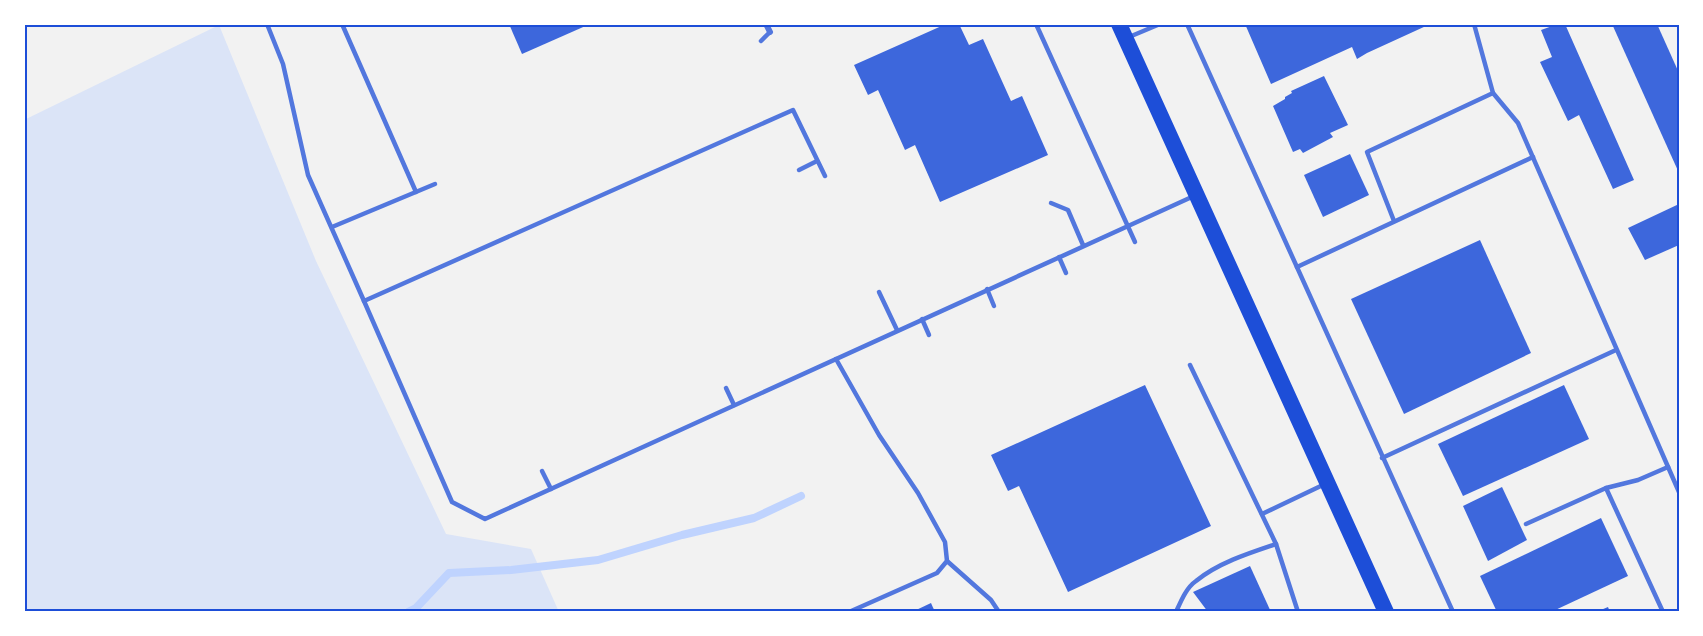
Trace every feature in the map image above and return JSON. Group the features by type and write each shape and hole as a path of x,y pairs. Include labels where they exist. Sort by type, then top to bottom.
{"highway":[{"path":"1122,32 1386,612"}],"street":[{"path":"766,24 770,32"}],"lane":[{"path":"267,24 283,64 308,175 452,502 485,519 1196,195"},
{"path":"342,24 416,192"},
{"path":"1036,24 1135,242"},
{"path":"1122,32 1160,24"},
{"path":"1187,24 1453,612"},
{"path":"1474,24 1493,93 1518,123 1679,492"},
{"path":"762,40 770,32"},
{"path":"1394,222 1367,152 1493,93"},
{"path":"364,301 793,111 825,176"},
{"path":"1297,267 1533,157"},
{"path":"799,170 818,160"},
{"path":"332,227 435,184"},
{"path":"1051,203 1068,210 1083,245"},
{"path":"1059,257 1066,273"},
{"path":"987,290 994,306"},
{"path":"879,292 897,330"},
{"path":"922,319 929,335"},
{"path":"1382,458 1616,350"},
{"path":"836,359 879,435 918,493 945,542 946,561 937,573 849,612"},
{"path":"1190,365 1276,543 1298,612"},
{"path":"726,388 734,405"},
{"path":"1526,524 1606,488 1638,480 1668,467"},
{"path":"542,471 551,489"},
{"path":"1262,514 1328,483"},
{"path":"1606,488 1663,612"},
{"path":"1176,612 1194,581 1217,568 1276,543"},
{"path":"946,561 991,600 999,612"}],"shaded area":[{"path":"219,25 316,261 446,534 531,549 559,612 24,612 24,120"}],"building":[{"path":"509,24 590,24 522,54"},
{"path":"946,24 959,24 969,45 983,39 1011,101 1022,96 1048,155 940,202 915,145 905,150 878,90 868,95 854,65"},
{"path":"1245,24 1425,24 1426,26 1357,59 1352,47 1271,84"},
{"path":"1565,24 1634,180 1613,189 1579,115 1568,121 1540,62 1552,57 1541,30"},
{"path":"1612,24 1657,24 1679,73 1679,173"},
{"path":"1324,76 1348,125 1330,133 1333,137 1303,153 1300,149 1293,152 1273,106 1285,99 1292,93 1291,91"},
{"path":"1350,154 1369,195 1323,217 1304,175"},
{"path":"1679,204 1679,245 1645,260 1628,228"},
{"path":"1480,240 1531,353 1404,414 1351,299"},
{"path":"1145,385 1211,526 1068,592 1019,486 1008,491 991,455"},
{"path":"1564,385 1589,439 1463,496 1438,444"},
{"path":"1502,487 1527,540 1488,561 1463,506"},
{"path":"1601,518 1628,576 1551,612 1497,612 1480,576"},
{"path":"1250,566 1271,612 1208,612 1193,592"},
{"path":"931,603 935,612 912,612"},
{"path":"1608,607 1610,612 1596,612"}],"waterway":[{"path":"408,612 416,608 449,573 511,570 598,560 682,535 754,518 801,496"}]}
